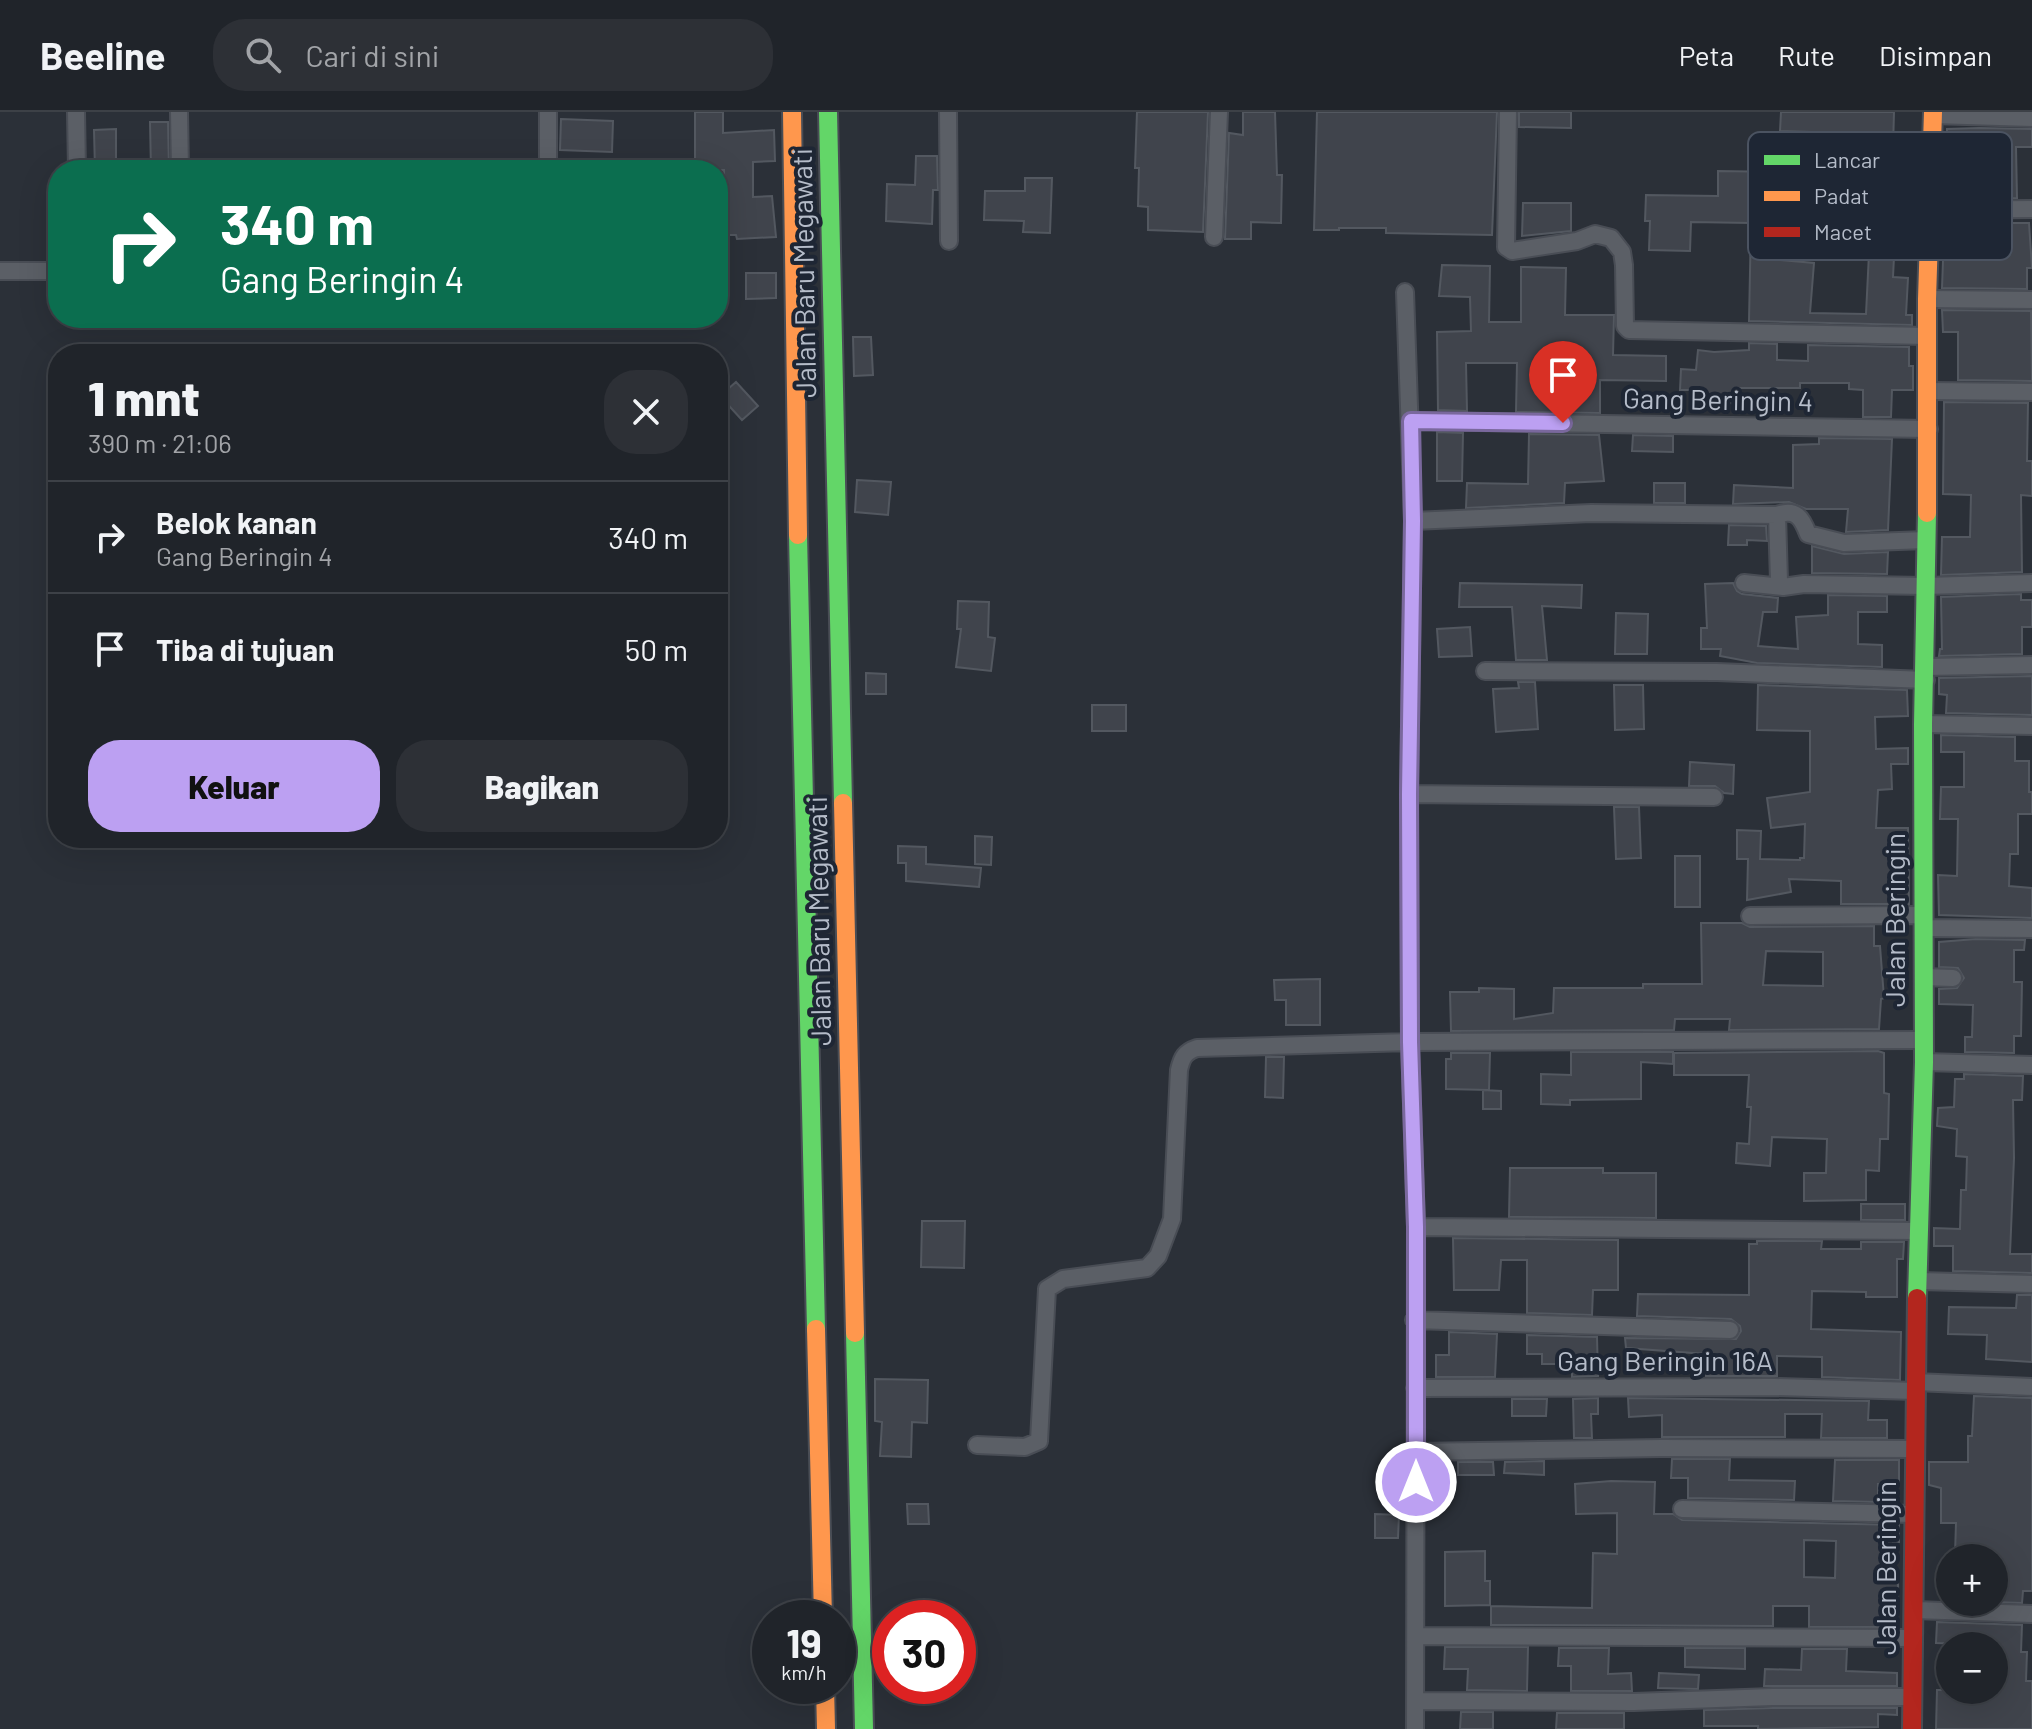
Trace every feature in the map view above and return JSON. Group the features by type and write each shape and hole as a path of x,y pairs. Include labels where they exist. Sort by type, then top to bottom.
{"main road":[{"name":"Jalan Baru Megawati","path":"792,112 821,708 864,1729"},
{"name":"Jalan Baru Megawati","path":"823,1600 821,708 828,112"},
{"name":"Jalan Beringin","path":"1912,1729 1915,1387 1924,1062 1923,724 1929,429 1928,260"},
{"path":"825,1704 826,1729"}],"street":[{"path":"76,112 77,160"},
{"path":"179,112 180,160"},
{"path":"548,112 548,160"},
{"path":"948,112 949,241"},
{"path":"1214,237 1219,112"},
{"path":"1508,112 1506,247 1512,251 1523,251 1577,241 1595,234 1611,238 1622,252 1625,326 1629,330 1927,336"},
{"path":"1933,113 2032,118"},
{"path":"2012,211 2032,209"},
{"path":"0,271 48,271"},
{"path":"1405,292 1413,521 1409,794 1410,1042 1416,1227 1415,1729"},
{"path":"1927,299 2032,300"},
{"path":"1928,391 2032,392"},
{"name":"Gang Beringin 4","path":"1411,421 1929,429"},
{"path":"1413,521 1591,513 1795,514 1802,518 1808,534 1835,542 1926,540"},
{"path":"1777,515 1779,581 1783,587"},
{"path":"1744,583 1783,587 1804,584 1925,586 2032,583"},
{"path":"1485,671 1926,674 2032,665"},
{"path":"1923,724 2032,726"},
{"path":"1409,794 1714,797"},
{"path":"1750,916 1923,921 2032,929"},
{"path":"1923,977 1953,978"},
{"path":"977,1445 1025,1447 1039,1441 1047,1289 1063,1279 1147,1268 1158,1256 1172,1219 1179,1070 1182,1057 1188,1051 1197,1048 1410,1042 1922,1040"},
{"path":"1924,1062 2032,1065"},
{"path":"1416,1227 1919,1231"},
{"path":"1919,1281 2032,1284"},
{"path":"1414,1320 1730,1330"},
{"name":"Gang Beringin 16A","path":"1415,1388 2032,1387"},
{"path":"1416,1452 1661,1448 1914,1449"},
{"path":"1682,1509 1914,1514"},
{"path":"1914,1610 2032,1614"},
{"path":"1416,1636 1914,1638"},
{"path":"1415,1701 1634,1702 1772,1697 1913,1697"}],"building":[{"path":"695,112 723,112 723,133 774,130 775,161 753,162 753,197 772,196 776,237 737,239 736,235 728,235 728,160 695,160"},
{"path":"1137,112 1208,112 1203,232 1148,230 1148,207 1138,206 1139,168 1135,168"},
{"path":"1243,112 1275,112 1277,175 1282,175 1281,223 1251,222 1251,239 1225,239 1229,133 1243,135"},
{"path":"1317,112 1497,112 1492,235 1386,233 1386,228 1314,230"},
{"path":"1519,112 1571,112 1571,128 1519,127"},
{"path":"1781,112 1894,112 1893,132 1780,131"},
{"path":"561,119 613,121 612,152 560,150"},
{"path":"150,122 168,122 169,160 151,160"},
{"path":"116,129 116,160 95,160 94,130"},
{"path":"1947,129 2032,129 2032,147 2016,147 2017,198 2012,198 2012,132 1947,132"},
{"path":"916,156 937,156 938,190 933,190 932,224 886,221 887,184 915,185"},
{"path":"1718,171 1748,171 1748,223 1691,222 1690,251 1649,250 1650,221 1645,221 1646,195 1718,196"},
{"path":"1025,178 1052,178 1050,233 1023,232 1024,221 984,220 985,191 1025,191"},
{"path":"1523,203 1571,203 1571,231 1522,236"},
{"path":"2012,223 2029,223 2032,268 2027,268 2027,289 1942,288 1943,260 2012,260"},
{"path":"1750,260 1814,263 1810,313 1866,314 1869,260 1894,260 1893,277 1908,278 1906,315 1912,315 1912,325 1749,321"},
{"path":"1442,265 1490,266 1489,322 1521,322 1521,267 1566,268 1565,315 1614,315 1613,355 1666,356 1666,381 1600,380 1600,413 1516,412 1517,363 1466,363 1467,411 1438,410 1437,332 1471,331 1470,297 1439,296"},
{"path":"746,273 776,273 776,298 746,299"},
{"path":"1942,310 2031,311 2032,381 1958,380 1958,332 1943,332"},
{"path":"853,337 871,337 873,375 854,376"},
{"path":"1749,343 1777,344 1777,360 1808,361 1808,345 1909,347 1913,390 1892,390 1891,417 1863,417 1863,390 1849,389 1849,383 1800,383 1800,388 1739,388 1738,404 1693,398 1694,390 1680,390 1681,369 1696,370 1698,350 1749,350"},
{"path":"736,382 758,406 742,420 728,405 728,389"},
{"path":"1944,402 2028,403 2027,461 2032,461 2032,496 2021,495 2022,572 1941,575 1942,537 1970,537 1971,495 1943,494"},
{"path":"1437,432 1463,433 1462,481 1437,481"},
{"path":"1529,434 1599,435 1604,481 1565,483 1564,503 1466,508 1467,483 1528,484"},
{"path":"1633,435 1673,436 1673,452 1632,451"},
{"path":"1819,438 1892,439 1888,530 1846,532 1848,509 1806,509 1789,502 1733,504 1734,485 1793,488 1793,445 1819,444"},
{"path":"857,480 891,482 888,515 855,512"},
{"path":"1654,483 1685,483 1685,503 1654,503"},
{"path":"1729,525 1766,526 1767,541 1747,540 1747,545 1728,545"},
{"path":"1812,546 1844,554 1888,552 1887,574 1812,573"},
{"path":"1460,583 1582,585 1581,608 1542,606 1547,660 1516,660 1512,607 1459,607"},
{"path":"1733,583 1742,594 1778,598 1777,612 1763,612 1758,646 1798,649 1796,617 1828,615 1828,595 1887,596 1887,612 1858,612 1858,644 1882,645 1882,667 1757,663 1720,656 1721,649 1701,649 1701,628 1707,628 1705,584"},
{"path":"2021,594 2021,600 2032,600 2032,627 2022,627 2022,654 1939,656 1942,649 1941,597"},
{"path":"958,601 989,602 988,637 995,638 991,671 956,667 961,629 957,629"},
{"path":"1616,613 1648,614 1647,654 1615,654"},
{"path":"1470,627 1472,656 1439,657 1437,629"},
{"path":"866,673 886,674 886,694 866,694"},
{"path":"2032,676 2032,715 1946,713 1947,695 1939,694 1939,678"},
{"path":"1518,682 1535,682 1538,729 1496,732 1493,689 1519,688"},
{"path":"1614,685 1643,685 1644,729 1615,730"},
{"path":"1758,685 1907,690 1908,716 1875,717 1876,749 1908,748 1908,764 1891,764 1892,789 1878,790 1876,828 1908,828 1909,904 1841,904 1841,881 1789,879 1791,892 1747,900 1748,859 1737,859 1737,830 1761,831 1760,859 1804,858 1805,824 1771,828 1767,798 1810,792 1810,731 1757,730"},
{"path":"1092,705 1126,705 1126,731 1092,731"},
{"path":"1941,735 2015,737 2015,761 2029,761 2032,814 2018,814 2018,854 2010,854 2009,886 2032,888 2032,918 1939,915 1938,875 1957,876 1958,819 1940,819 1941,787 1964,787 1964,752 1941,752"},
{"path":"1690,762 1734,765 1733,794 1724,793 1715,786 1689,786"},
{"path":"1614,807 1639,807 1641,858 1616,859"},
{"path":"975,836 992,837 991,865 975,864"},
{"path":"898,846 926,847 926,864 981,868 979,887 906,881 906,863 898,863"},
{"path":"1675,856 1700,856 1700,907 1675,907"},
{"path":"1701,923 1742,923 1750,927 1874,926 1874,946 1880,946 1884,998 1881,999 1879,1029 1729,1030 1730,1019 1675,1019 1674,1030 1451,1031 1450,992 1479,992 1479,988 1514,989 1514,1019 1553,1013 1554,988 1643,988 1643,984 1702,984","holes":["1766,951 1823,952 1823,986 1763,985"]},
{"path":"2025,940 2024,950 2014,950 2014,982 2022,982 2021,1036 2014,1036 2014,1053 1965,1052 1965,1037 1972,1037 1973,1005 1939,1004 1939,989 1957,988 1964,978 1958,968 1939,967 1939,942"},
{"path":"1320,979 1320,1025 1286,1025 1286,1000 1275,1000 1274,980"},
{"path":"1571,1052 1673,1052 1673,1064 1641,1062 1641,1099 1570,1100 1570,1105 1541,1104 1541,1074 1571,1075"},
{"path":"1451,1053 1490,1053 1489,1090 1446,1089 1446,1059 1451,1059"},
{"path":"1674,1053 1884,1053 1884,1093 1889,1094 1888,1139 1880,1139 1879,1171 1866,1170 1866,1200 1804,1201 1804,1173 1826,1173 1827,1139 1772,1137 1770,1166 1736,1163 1737,1143 1749,1144 1749,1075 1674,1075"},
{"path":"1266,1057 1284,1057 1283,1098 1265,1097"},
{"path":"1964,1074 2023,1076 2022,1100 2013,1100 2010,1254 2032,1254 2032,1273 1953,1271 1953,1246 1934,1246 1934,1228 1960,1229 1961,1190 1966,1190 1967,1157 1956,1156 1957,1129 1937,1126 1938,1108 1954,1107 1955,1079 1964,1079"},
{"path":"1483,1090 1501,1091 1501,1109 1483,1109"},
{"path":"1510,1168 1603,1168 1603,1173 1656,1173 1656,1218 1509,1217"},
{"path":"1861,1204 1905,1204 1905,1220 1861,1220"},
{"path":"922,1221 965,1221 964,1268 921,1267"},
{"path":"1453,1238 1618,1240 1618,1290 1593,1290 1592,1315 1527,1313 1527,1260 1501,1260 1499,1290 1454,1290"},
{"path":"1757,1241 1822,1241 1821,1249 1861,1249 1861,1242 1904,1242 1903,1259 1897,1259 1897,1297 1866,1297 1866,1292 1812,1291 1811,1329 1901,1332 1900,1380 1822,1377 1822,1357 1777,1356 1777,1376 1706,1376 1706,1354 1626,1348 1625,1338 1736,1339 1741,1331 1740,1326 1731,1319 1637,1316 1638,1294 1749,1295 1749,1244 1757,1244"},
{"path":"2017,1295 2032,1295 2032,1362 1986,1359 1987,1335 1948,1334 1949,1307 2016,1308"},
{"path":"1449,1332 1497,1334 1495,1377 1436,1377 1436,1355 1449,1355"},
{"path":"1527,1335 1597,1337 1598,1376 1572,1377 1572,1364 1542,1364 1542,1354 1527,1354"},
{"path":"875,1379 928,1380 927,1423 912,1422 911,1457 880,1456 882,1422 875,1421"},
{"path":"1974,1396 2032,1398 2032,1591 2023,1591 2022,1603 2008,1602 2008,1544 1955,1544 1956,1523 1941,1523 1941,1488 1929,1485 1929,1462 1968,1462 1968,1436 1972,1436"},
{"path":"1598,1398 1598,1414 1591,1414 1592,1438 1574,1438 1573,1399"},
{"path":"1628,1398 1869,1401 1868,1420 1887,1420 1887,1438 1821,1438 1822,1414 1785,1414 1785,1437 1662,1437 1662,1415 1629,1417"},
{"path":"1512,1399 1547,1399 1546,1416 1512,1416"},
{"path":"1672,1459 1730,1459 1729,1480 1795,1481 1794,1500 1688,1498 1688,1478 1671,1478"},
{"path":"1835,1460 1899,1460 1899,1484 1878,1484 1878,1502 1833,1501"},
{"path":"1544,1461 1544,1475 1504,1473 1505,1462"},
{"path":"1458,1462 1493,1462 1494,1475 1458,1475"},
{"path":"1655,1482 1654,1514 1673,1514 1682,1520 1899,1525 1899,1542 1893,1542 1891,1580 1898,1580 1898,1627 1809,1627 1809,1606 1773,1606 1773,1626 1491,1625 1491,1606 1592,1608 1593,1553 1617,1554 1617,1513 1576,1514 1575,1484","holes":["1804,1540 1836,1541 1835,1578 1804,1577"]},
{"path":"907,1504 928,1504 929,1524 908,1524"},
{"path":"1375,1514 1399,1515 1398,1538 1375,1538"},
{"path":"1485,1551 1485,1581 1490,1581 1490,1605 1445,1606 1445,1552"},
{"path":"1937,1622 2022,1625 2021,1652 2027,1652 2026,1681 2032,1681 2032,1729 1936,1729 1937,1704 2008,1704 2008,1632 1937,1632"},
{"path":"1445,1647 1528,1647 1527,1691 1467,1690 1468,1669 1444,1669"},
{"path":"1559,1648 1609,1648 1608,1674 1631,1673 1632,1691 1571,1691 1571,1666 1558,1666"},
{"path":"1685,1648 1745,1648 1745,1669 1685,1667"},
{"path":"1802,1649 1847,1649 1846,1671 1897,1673 1897,1686 1764,1686 1765,1669 1801,1670"},
{"path":"1659,1673 1699,1675 1698,1689 1658,1688"},
{"path":"1897,1708 1897,1715 1878,1714 1878,1727 1758,1729 1758,1726 1704,1726 1704,1710"},
{"path":"1461,1712 1493,1712 1493,1729 1460,1729"},
{"path":"1557,1713 1624,1713 1624,1729 1556,1729"}],"traffic: fast":[{"path":"828,112 843,803"},
{"path":"1917,1298 1924,1062 1923,724 1927,513"},
{"path":"798,535 816,1329"},
{"path":"855,1333 864,1729"}],"traffic: slow":[{"path":"792,112 798,535"},
{"path":"1932,132 1933,112"},
{"path":"1927,513 1928,260"},
{"path":"843,803 855,1333"},
{"path":"816,1329 823,1600"},
{"path":"825,1704 826,1729"}],"traffic: jam":[{"path":"1912,1729 1917,1298"}],"route":[{"path":"1416,1482 1416,1227 1410,1042 1411,421 1563,423"}]}
